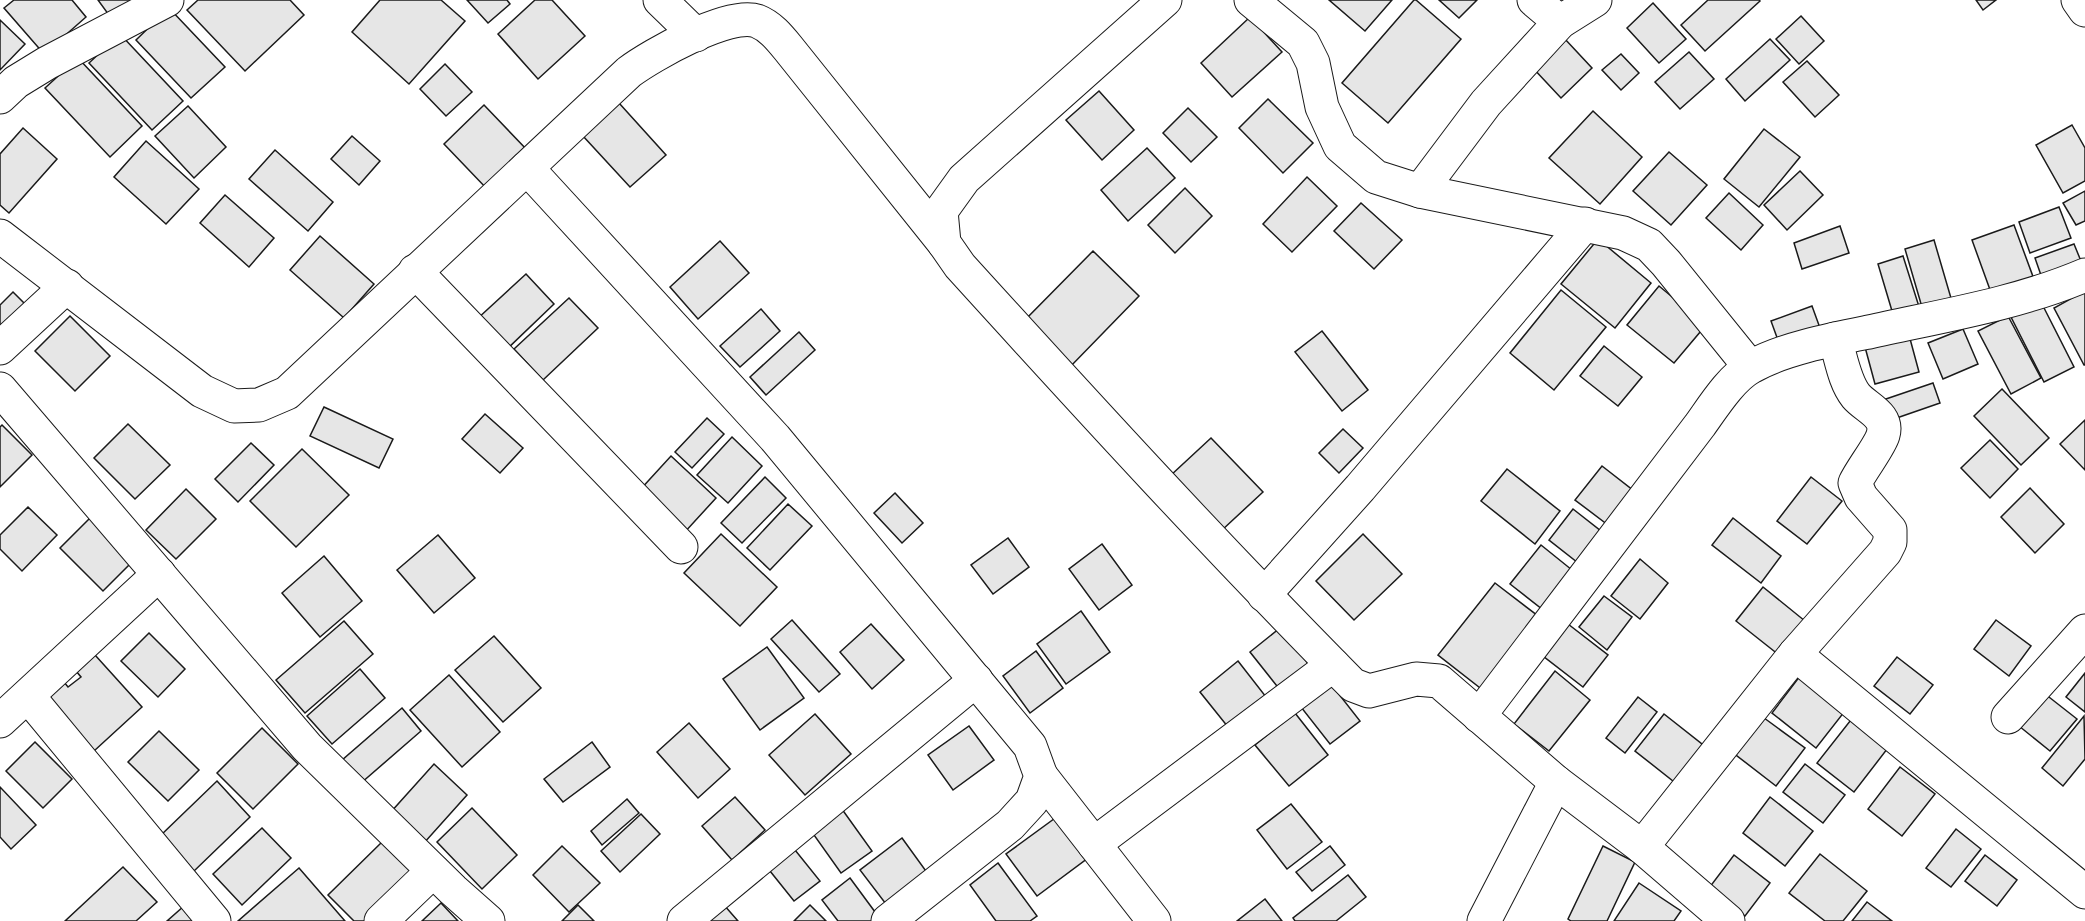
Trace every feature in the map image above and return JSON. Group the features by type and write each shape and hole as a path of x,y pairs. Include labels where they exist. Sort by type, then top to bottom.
{"street":[{"path":"0,97 16,82 47,63 167,0"},
{"path":"660,0 696,34"},
{"path":"944,243 941,211 964,178 1165,0"},
{"path":"1251,0 1303,43 1313,63 1322,107 1340,146 1376,177 1420,191 1623,233 1649,245 1666,262 1750,367"},
{"path":"1534,0 1560,22"},
{"path":"1420,191 1486,102 1560,22 1595,0"},
{"path":"2078,0 2085,10"},
{"path":"0,236 202,390 234,406 259,405 287,393 628,72 664,48 696,34 728,22 755,20 773,31 968,275 1132,455 1264,595 1353,685 1369,691 1416,679 1439,681 1556,783 1642,847 1728,921"},
{"path":"527,168 776,438 1030,746 1041,776 1154,921"},
{"path":"1264,595 1360,488 1585,224"},
{"path":"415,271 681,547"},
{"path":"1479,716 1729,387 1750,367 1835,339 1958,313 2070,282 2085,275"},
{"path":"0,348 66,286"},
{"path":"1642,847 1795,654 1864,577 1885,552 1890,542 1890,530 1861,497 1855,483 1883,436 1884,424 1876,412 1857,397 1851,388 1835,339"},
{"path":"0,389 307,747 433,871 489,921"},
{"path":"0,722 159,574"},
{"path":"2008,717 2085,631"},
{"path":"1795,654 2083,886"},
{"path":"1094,844 1333,665"},
{"path":"684,921 975,680"},
{"path":"28,696 214,921"},
{"path":"888,921 1010,825 1032,801 1041,776"},
{"path":"1484,921 1556,783"},
{"path":"381,921 433,871"}],"building":[{"path":"14,0 72,0 86,17 44,54 4,8"},
{"path":"98,0 143,0 114,22"},
{"path":"198,0 290,0 304,15 245,71 187,10"},
{"path":"380,0 441,0 465,21 409,84 352,32"},
{"path":"467,0 507,0 510,4 488,23"},
{"path":"535,0 552,0 585,36 538,79 498,34"},
{"path":"1329,0 1392,0 1365,31"},
{"path":"1414,0 1461,39 1388,123 1342,83"},
{"path":"1439,0 1477,0 1459,18"},
{"path":"1708,0 1760,1 1705,51 1681,25"},
{"path":"1976,0 1996,0 1983,10"},
{"path":"1653,3 1686,39 1659,63 1627,28"},
{"path":"169,8 225,67 191,98 136,40"},
{"path":"1801,16 1824,41 1799,64 1776,39"},
{"path":"1250,17 1282,52 1232,97 1201,63"},
{"path":"0,20 25,44 0,70"},
{"path":"120,34 183,101 152,130 89,63"},
{"path":"1564,38 1592,68 1561,98 1532,67"},
{"path":"1770,39 1790,60 1745,101 1726,79"},
{"path":"1689,52 1714,79 1680,109 1655,82"},
{"path":"1621,54 1639,73 1621,90 1602,70"},
{"path":"78,58 142,126 110,157 45,88"},
{"path":"1807,61 1839,95 1815,117 1783,82"},
{"path":"445,64 472,92 446,116 420,89"},
{"path":"1099,91 1134,130 1102,160 1066,120"},
{"path":"1268,99 1313,143 1283,173 1239,128"},
{"path":"619,103 666,155 630,187 583,136"},
{"path":"484,105 528,151 488,190 444,144"},
{"path":"188,106 226,147 194,178 155,136"},
{"path":"1188,108 1217,137 1191,162 1163,133"},
{"path":"1593,111 1642,157 1600,204 1549,158"},
{"path":"2072,125 2085,148 2085,181 2063,193 2036,145"},
{"path":"23,128 57,159 9,213 0,205 0,154"},
{"path":"1764,129 1800,157 1759,207 1724,179"},
{"path":"352,136 380,161 359,185 331,159"},
{"path":"146,141 199,189 166,224 114,177"},
{"path":"1147,148 1175,178 1128,221 1101,190"},
{"path":"275,150 333,202 308,231 249,179"},
{"path":"1669,152 1707,185 1671,225 1633,191"},
{"path":"1800,171 1823,195 1787,230 1764,205"},
{"path":"1307,177 1337,206 1292,252 1263,224"},
{"path":"1185,188 1212,216 1175,253 1148,225"},
{"path":"2085,191 2085,221 2076,225 2063,203"},
{"path":"1729,193 1763,225 1741,250 1706,218"},
{"path":"225,195 274,238 249,267 200,223"},
{"path":"1361,203 1402,240 1374,269 1334,231"},
{"path":"2059,207 2071,238 2030,253 2019,222"},
{"path":"2014,225 2035,282 1993,298 1972,240"},
{"path":"1840,226 1849,253 1802,269 1794,243"},
{"path":"320,236 374,284 344,318 290,270"},
{"path":"1598,239 1651,283 1615,328 1561,284"},
{"path":"1934,240 1953,305 1924,314 1905,249"},
{"path":"720,241 749,273 698,319 670,287"},
{"path":"2074,244 2083,266 2043,281 2035,258"},
{"path":"1093,251 1139,296 1069,368 1022,323"},
{"path":"1903,256 1921,313 1895,321 1878,264"},
{"path":"526,274 554,304 505,351 476,320"},
{"path":"1659,286 1706,325 1674,363 1627,325"},
{"path":"1561,290 1606,327 1554,390 1510,353"},
{"path":"2085,291 2085,365 2084,365 2054,308"},
{"path":"13,292 32,311 0,343 0,305"},
{"path":"569,298 598,328 543,380 514,349"},
{"path":"2041,302 2074,367 2044,382 2011,317"},
{"path":"1812,306 1820,328 1779,343 1771,321"},
{"path":"761,309 780,331 740,367 720,346"},
{"path":"70,316 110,356 75,391 35,351"},
{"path":"2008,316 2041,378 2011,394 1978,331"},
{"path":"1963,329 1978,364 1943,379 1928,343"},
{"path":"1322,331 1368,390 1342,411 1295,352"},
{"path":"799,332 815,350 766,395 750,377"},
{"path":"1909,335 1919,372 1875,384 1865,347"},
{"path":"1604,346 1642,377 1618,406 1580,376"},
{"path":"1933,383 1940,403 1888,421 1880,401"},
{"path":"2002,389 2049,438 2021,465 1974,416"},
{"path":"324,407 393,439 379,468 310,436"},
{"path":"485,414 523,448 500,473 462,439"},
{"path":"707,418 724,434 692,468 675,452"},
{"path":"2085,420 2085,470 2060,444"},
{"path":"128,424 170,465 135,499 94,458"},
{"path":"2,425 32,455 0,487 0,427"},
{"path":"1343,429 1363,448 1339,473 1319,453"},
{"path":"732,437 762,466 728,503 697,475"},
{"path":"1211,438 1263,492 1221,531 1170,476"},
{"path":"1990,440 2018,469 1990,498 1961,468"},
{"path":"251,443 274,465 238,502 215,479"},
{"path":"302,449 349,495 296,547 250,501"},
{"path":"671,456 716,498 684,533 639,491"},
{"path":"1602,466 1634,491 1608,525 1575,500"},
{"path":"1507,469 1560,511 1535,544 1481,501"},
{"path":"765,477 786,498 742,543 721,523"},
{"path":"1811,477 1842,501 1807,544 1777,521"},
{"path":"2030,488 2064,524 2035,553 2001,517"},
{"path":"186,489 216,519 176,559 146,530"},
{"path":"895,493 923,523 902,543 874,513"},
{"path":"788,504 812,526 770,570 747,548"},
{"path":"28,507 57,535 22,571 0,549 0,535"},
{"path":"1573,509 1606,535 1582,566 1549,540"},
{"path":"96,512 139,555 103,591 60,548"},
{"path":"1733,518 1781,556 1761,583 1712,545"},
{"path":"721,534 777,587 740,626 684,573"},
{"path":"1363,534 1402,574 1354,620 1316,581"},
{"path":"438,535 475,578 434,613 397,570"},
{"path":"1008,538 1029,567 993,594 971,565"},
{"path":"1102,544 1132,585 1099,610 1069,569"},
{"path":"1541,545 1577,574 1547,613 1510,584"},
{"path":"324,556 362,601 320,637 282,593"},
{"path":"1640,559 1668,583 1640,619 1611,596"},
{"path":"1495,583 1542,619 1484,691 1438,655"},
{"path":"1763,587 1805,621 1779,655 1736,621"},
{"path":"1604,596 1632,617 1607,650 1579,627"},
{"path":"1081,611 1110,652 1066,684 1037,644"},
{"path":"792,620 840,674 819,692 771,639"},
{"path":"1996,620 2031,646 2009,676 1974,649"},
{"path":"344,621 373,654 305,713 276,680"},
{"path":"871,624 904,660 872,689 840,652"},
{"path":"1568,624 1608,655 1583,687 1543,656"},
{"path":"1280,628 1314,671 1284,695 1250,652"},
{"path":"149,633 185,669 158,697 121,661"},
{"path":"494,636 541,688 503,722 455,670"},
{"path":"767,647 804,698 760,730 723,679"},
{"path":"1036,651 1063,688 1030,713 1003,676"},
{"path":"95,655 142,707 94,751 46,698 64,682 68,687 81,677 76,671"},
{"path":"1897,657 1933,685 1910,714 1874,686"},
{"path":"1238,661 1270,702 1232,732 1200,692"},
{"path":"360,669 385,698 332,744 307,716"},
{"path":"1555,671 1590,700 1549,751 1514,724"},
{"path":"2085,673 2085,712 2066,697"},
{"path":"449,675 500,732 462,767 410,710"},
{"path":"1800,676 1845,711 1816,748 1772,713"},
{"path":"1327,679 1360,721 1330,744 1297,702"},
{"path":"2040,690 2077,719 2050,751 2014,722"},
{"path":"1638,697 1657,712 1625,753 1606,738"},
{"path":"402,708 421,731 353,790 334,767"},
{"path":"1295,713 1328,755 1289,786 1255,745"},
{"path":"815,714 851,754 805,795 769,755"},
{"path":"1664,714 1707,748 1678,785 1635,751"},
{"path":"1760,715 1805,748 1776,786 1732,752"},
{"path":"1854,716 1891,744 1854,792 1817,763"},
{"path":"2084,716 2085,759 2063,786 2042,768"},
{"path":"689,723 730,769 698,798 657,752"},
{"path":"969,726 994,760 953,790 928,755"},
{"path":"262,728 298,764 253,809 217,773"},
{"path":"159,731 199,770 168,801 128,762"},
{"path":"35,742 72,779 43,808 6,771"},
{"path":"592,742 610,767 563,802 544,779"},
{"path":"434,764 467,795 424,843 390,813"},
{"path":"1805,764 1845,795 1823,823 1783,792"},
{"path":"1900,767 1935,794 1902,836 1868,809"},
{"path":"217,781 250,817 193,872 160,836"},
{"path":"0,787 36,825 11,849 0,837"},
{"path":"735,797 765,830 732,860 702,826"},
{"path":"1770,797 1813,831 1785,866 1743,833"},
{"path":"627,799 639,813 602,845 591,831"},
{"path":"1291,804 1322,842 1287,869 1257,830"},
{"path":"839,805 872,851 841,873 809,828"},
{"path":"472,808 517,855 482,889 437,842"},
{"path":"641,814 660,834 620,872 601,851"},
{"path":"1058,816 1088,858 1037,896 1006,854"},
{"path":"262,828 291,858 242,905 213,874"},
{"path":"1956,829 1981,849 1951,887 1926,868"},
{"path":"902,838 931,878 889,908 860,870"},
{"path":"383,841 416,874 367,921 354,921 328,895"},
{"path":"791,845 820,881 794,901 766,866"},
{"path":"562,846 600,883 569,912 533,875"},
{"path":"1330,846 1345,865 1312,891 1296,872"},
{"path":"1603,846 1635,862 1607,921 1571,921 1568,919"},
{"path":"1820,854 1867,891 1843,921 1825,921 1789,893"},
{"path":"1734,855 1770,883 1745,916 1709,888"},
{"path":"1985,855 2017,880 1997,906 1965,881"},
{"path":"998,863 1037,916 1030,921 996,921 970,885"},
{"path":"123,867 157,902 136,921 65,921"},
{"path":"299,868 345,921 238,921"},
{"path":"1348,875 1366,897 1336,921 1295,921 1293,918"},
{"path":"850,878 878,916 872,921 838,921 822,900"},
{"path":"1639,883 1681,911 1674,921 1614,921"},
{"path":"1265,899 1282,921 1237,921"},
{"path":"1867,902 1892,921 1852,921"},
{"path":"441,903 458,921 422,921"},
{"path":"578,905 594,921 562,921"},
{"path":"724,905 738,921 706,921"},
{"path":"810,905 826,921 794,921"},
{"path":"184,906 198,921 167,921"}]}
